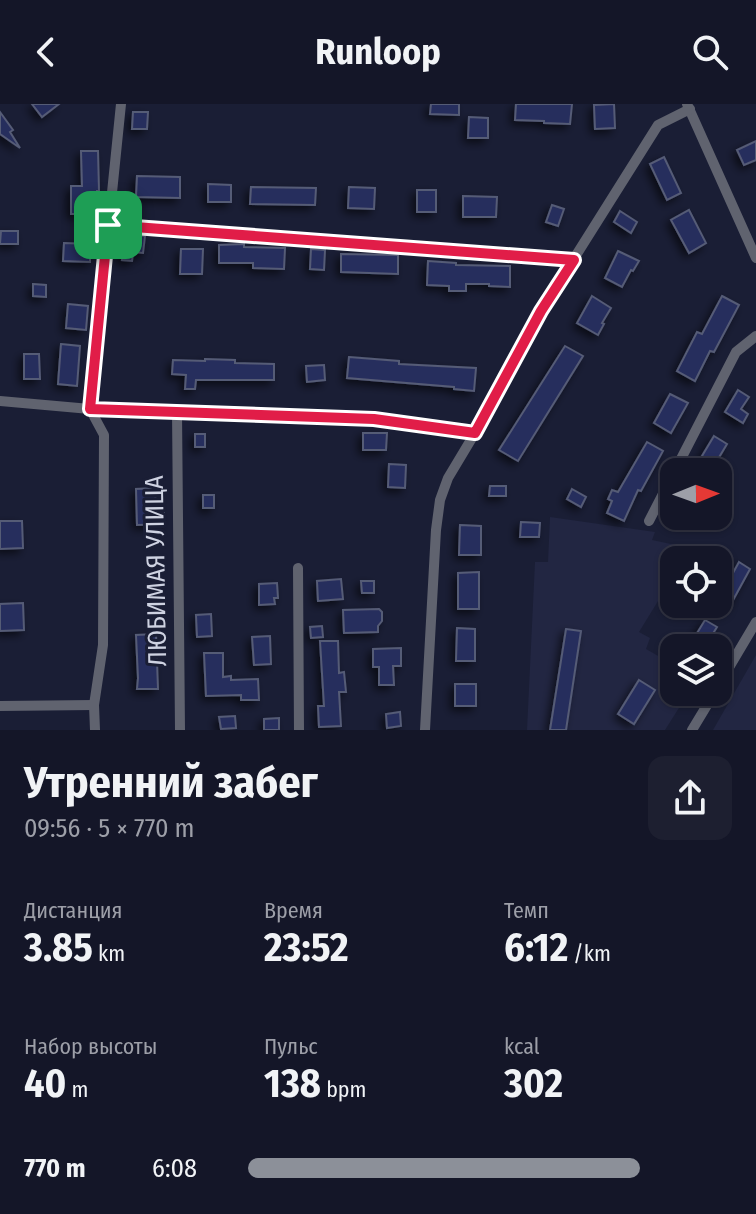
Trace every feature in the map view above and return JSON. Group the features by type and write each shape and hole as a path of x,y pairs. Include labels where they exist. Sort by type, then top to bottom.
{"street":[{"path":"95,730 94,705 103,645 104,435 90,409 121,104"},
{"path":"425,730 436,530 440,500 448,478 541,311 658,125 688,107 756,258"},
{"path":"108,225 574,260"},
{"path":"649,521 736,352 756,336"},
{"path":"0,401 90,409 374,419 475,433"},
{"name":"ЛЮБИМАЯ УЛИЦА","path":"177,412 180,730"},
{"path":"298,568 299,730"},
{"path":"732,662 756,622"},
{"path":"0,706 94,705"},
{"path":"692,730 707,706"}],"shaded area":[{"path":"550,517 655,532 652,540 680,546 660,546 660,598 639,632 650,638 646,649 660,657 660,706 680,706 665,730 527,730 535,562 548,562"},
{"path":"756,655 756,730 713,730 727,706 732,706 732,697"}],"building":[{"path":"32,104 59,104 42,117"},
{"path":"431,104 459,104 459,115 430,114"},
{"path":"516,104 572,104 570,124 515,120"},
{"path":"614,104 615,128 595,129 594,105"},
{"path":"0,112 13,130 10,132 20,148 0,134"},
{"path":"133,112 148,112 147,129 132,129"},
{"path":"469,117 488,118 488,138 468,138"},
{"path":"756,141 756,160 744,165 737,150"},
{"path":"81,151 98,151 97,214 71,214 71,186 82,186"},
{"path":"664,157 681,193 667,200 650,164"},
{"path":"137,176 180,177 180,198 136,197"},
{"path":"208,184 231,185 231,202 208,202"},
{"path":"251,187 316,188 315,205 250,204"},
{"path":"349,187 375,188 374,209 348,208"},
{"path":"417,190 436,190 436,212 417,212"},
{"path":"463,196 497,197 496,217 463,217"},
{"path":"552,205 564,209 558,226 546,222"},
{"path":"689,210 706,243 689,253 671,220"},
{"path":"620,211 637,222 631,233 614,222"},
{"path":"1,231 18,231 18,244 0,244"},
{"path":"125,234 145,236 143,253 133,252 132,261 122,260"},
{"path":"64,243 90,244 90,262 63,261"},
{"path":"244,244 244,247 285,248 284,269 253,268 253,263 219,263 219,245"},
{"path":"181,249 203,249 202,274 180,274"},
{"path":"311,249 325,250 324,270 310,269"},
{"path":"618,251 639,261 622,287 605,278"},
{"path":"341,254 398,255 398,274 341,272"},
{"path":"428,261 510,266 510,287 466,284 466,291 449,291 449,286 427,285"},
{"path":"33,284 46,285 46,297 33,296"},
{"path":"592,296 611,308 598,335 577,323"},
{"path":"722,296 739,305 695,381 677,371 697,332 702,334"},
{"path":"68,304 88,306 86,330 66,328"},
{"path":"61,344 80,346 77,386 58,384"},
{"path":"565,346 583,356 518,461 499,450"},
{"path":"24,354 39,354 40,379 24,379"},
{"path":"349,357 399,361 399,364 476,368 474,391 347,378"},
{"path":"173,360 274,364 274,380 196,380 195,389 185,389 186,375 172,374"},
{"path":"324,365 325,380 307,382 306,366"},
{"path":"738,390 749,397 741,409 748,414 743,423 725,412"},
{"path":"670,394 688,403 671,433 654,423"},
{"path":"363,433 387,433 386,450 363,450"},
{"path":"195,434 205,434 205,447 195,447"},
{"path":"714,436 727,444 719,458 702,456"},
{"path":"647,442 663,451 641,491 638,490 624,521 607,513 612,501 608,499 612,490 618,492"},
{"path":"389,464 406,465 405,488 388,487"},
{"path":"490,486 506,486 506,496 489,496"},
{"path":"155,488 156,514 164,513 164,524 137,525 136,489"},
{"path":"572,489 586,497 581,507 567,499"},
{"path":"203,495 214,495 214,508 203,508"},
{"path":"0,521 22,521 23,548 0,549"},
{"path":"521,522 540,523 539,537 520,537"},
{"path":"460,525 481,526 481,555 459,555"},
{"path":"739,562 750,569 732,602 732,575"},
{"path":"479,572 479,609 458,609 458,573"},
{"path":"341,579 343,599 318,601 317,581"},
{"path":"361,581 374,581 374,593 362,593"},
{"path":"277,583 278,598 274,598 275,604 259,605 259,584"},
{"path":"23,603 24,630 0,631 0,604"},
{"path":"379,609 382,621 378,632 344,633 343,610"},
{"path":"211,614 212,636 197,637 196,615"},
{"path":"705,620 717,627 713,634 696,634"},
{"path":"322,626 323,637 311,638 310,627"},
{"path":"457,628 475,629 475,661 456,661"},
{"path":"566,629 581,631 566,730 550,730"},
{"path":"156,634 158,689 137,689 136,635"},
{"path":"270,636 271,664 254,665 252,637"},
{"path":"320,641 338,641 339,673 344,672 346,692 339,692 341,726 319,727 318,706 324,706"},
{"path":"401,648 401,666 393,666 394,685 379,685 379,667 373,667 373,649"},
{"path":"204,653 223,653 223,677 231,676 231,680 258,679 259,700 241,700 241,695 206,696"},
{"path":"639,680 655,690 634,724 618,714"},
{"path":"455,684 476,684 476,706 455,706"},
{"path":"400,712 401,726 387,728 386,714"},
{"path":"235,716 236,728 221,729 219,717"},
{"path":"279,718 279,730 264,730 264,719"}],"route":[{"path":"108,225 574,260 541,311 475,433 374,419 90,409 108,225"}]}
